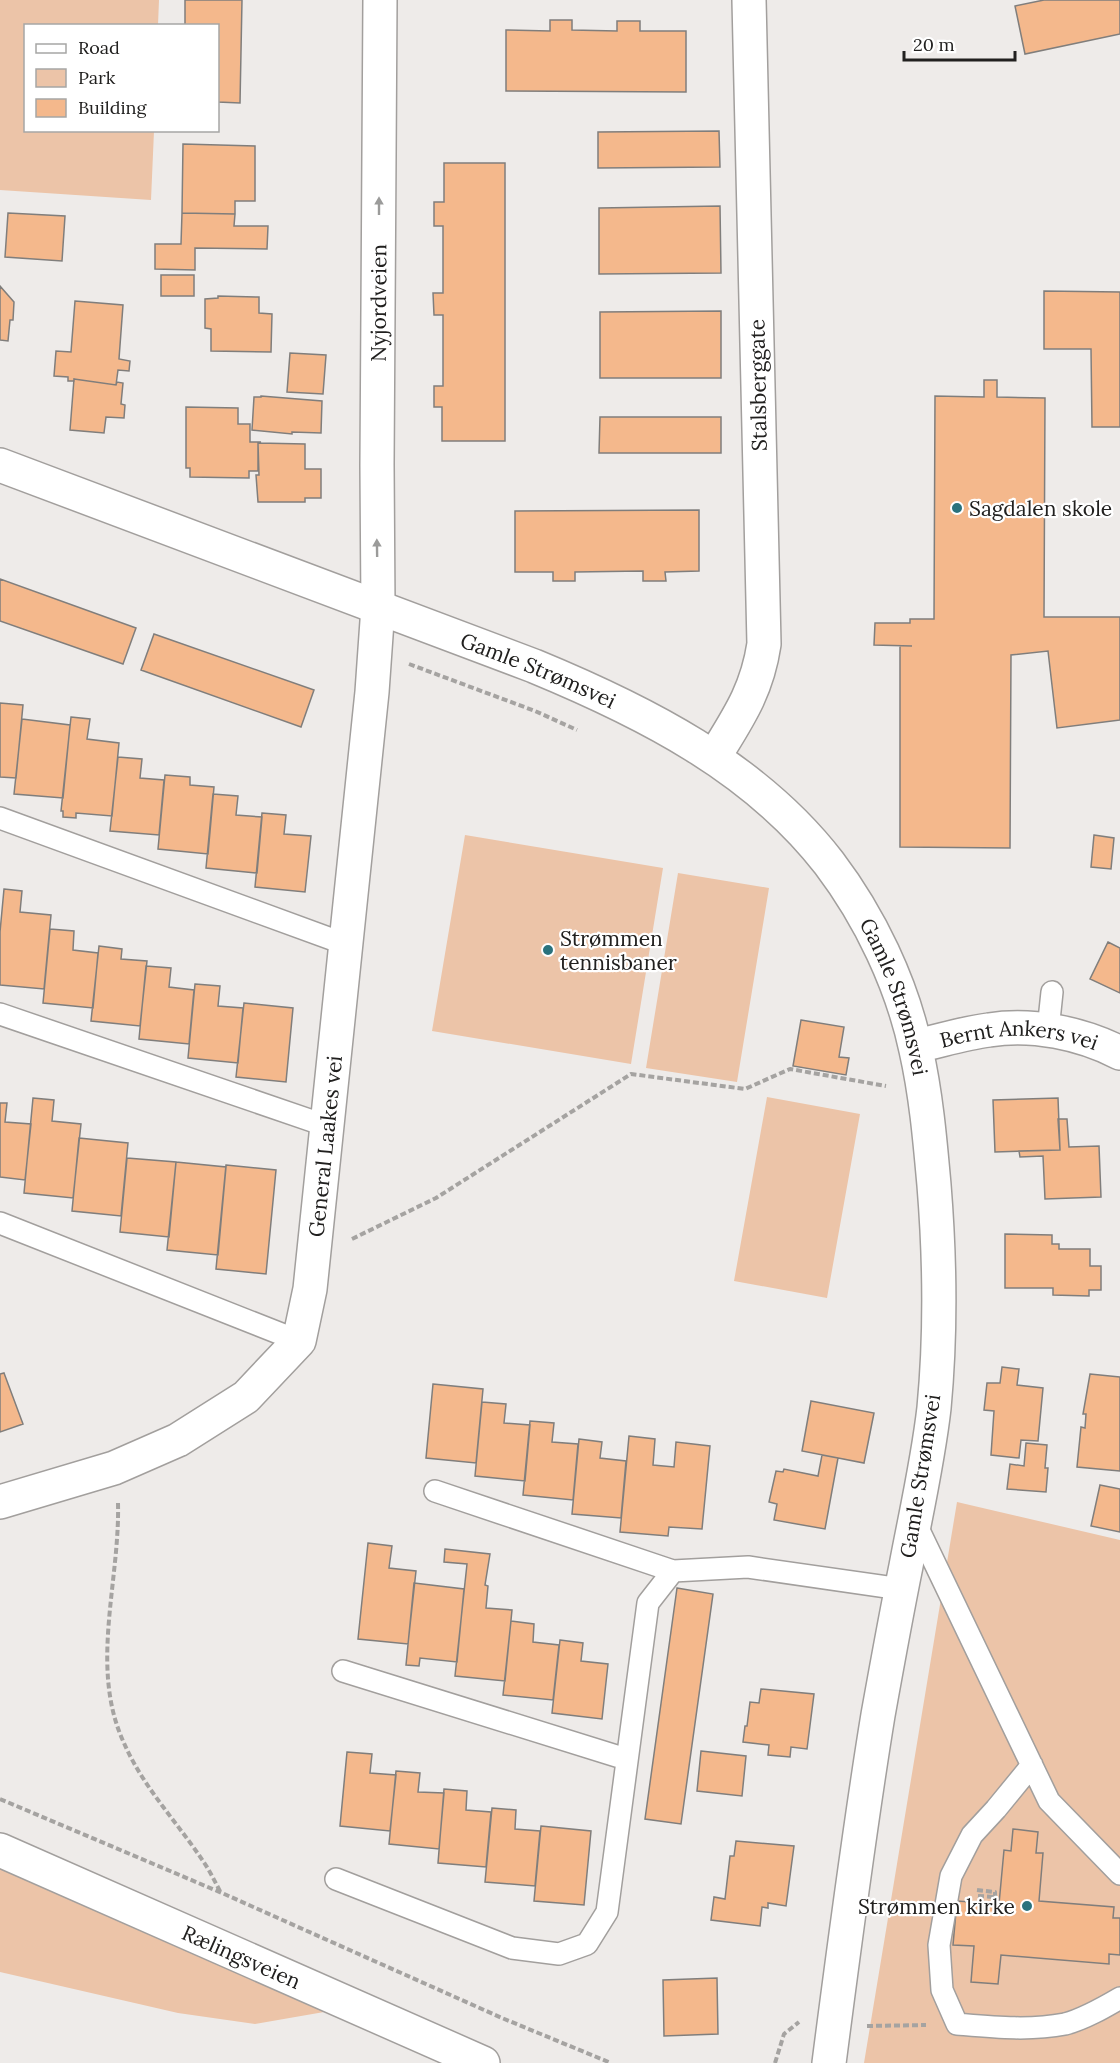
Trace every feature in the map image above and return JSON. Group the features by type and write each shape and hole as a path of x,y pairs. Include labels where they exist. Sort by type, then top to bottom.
{"street":[{"name":"Nyjordveien","path":"378,607 381,0"},
{"name":"Stalsberggate","path":"714,757 747,704 761,665 764,644 749,0"},
{"name":"Gamle Strømsvei","path":"0,465 534,666 597,692 639,713 740,775 784,814 827,861 867,923 890,970 916,1046 936,1218 939,1268 938,1365 928,1451 901,1589 855,1857 830,2063"},
{"name":"General Laakes vei","path":"299,1341 314,1257 372,692 378,607"},
{"name":"Bernt Ankers vei","path":"916,1046 988,1030 1010,1028 1048,1030 1092,1041 1120,1053"},
{"path":"0,1502 114,1468 178,1440 246,1397 299,1341"},
{"name":"Rælingsveien","path":"0,1850 483,2063"}],"lane":[{"path":"0,818 345,944"},
{"path":"1048,1030 1052,992"},
{"path":"0,1014 327,1126"},
{"path":"0,1223 299,1341"},
{"path":"435,1491 673,1571 748,1567 901,1589"},
{"path":"915,1521 1049,1801 1120,1874"},
{"path":"336,1879 512,1948 560,1954 587,1944 607,1912 648,1603 673,1571"},
{"path":"343,1671 626,1759"},
{"path":"1032,1765 972,1835 951,1876 939,1945 942,1990 957,2024 1022,2028 1065,2024 1100,2010 1120,1998"}],"path":[{"path":"314,1257 436,1198 631,1074 745,1089 790,1069 891,1087 922,1084"},
{"path":"114,1468 118,1516 107,1672 113,1712 123,1743 135,1764 171,1818 204,1861 222,1893"},
{"path":"0,1799 222,1893 502,2018 611,2063"},
{"path":"976,1903 978,1896 995,1897"},
{"path":"775,2063 784,2034 792,2026 805,2019"},
{"path":"859,2027 957,2024"}],"green space":[{"path":"0,0 159,0 158,24 24,24 24,132 154,132 151,200 0,190"},
{"name":"Strømmen tennisbaner","path":"465,835 663,868 631,1064 432,1031"},
{"path":"678,873 769,888 737,1082 646,1068"},
{"path":"767,1097 860,1114 827,1298 734,1281"},
{"path":"957,1502 1120,1540 1120,2063 864,2063"},
{"path":"0,1857 170,1922 319,1972 324,2012 255,2024 178,2013 0,1972"}],"building":[{"path":"185,0 242,0 240,103 219,102 219,24 185,24"},
{"path":"1044,0 1120,0 1120,34 1025,54 1015,6"},
{"path":"550,20 572,20 572,30 617,31 617,21 640,21 640,31 686,31 686,92 506,91 506,30 550,31"},
{"path":"719,131 720,167 598,168 598,132"},
{"path":"183,144 255,146 255,201 235,201 235,214 182,213"},
{"path":"444,163 505,163 505,441 442,441 442,407 434,407 434,386 443,386 443,315 434,315 433,293 443,293 443,226 434,226 434,202 444,202"},
{"path":"720,206 721,273 599,274 599,208"},
{"path":"8,213 65,216 62,261 5,257"},
{"path":"182,213 235,214 234,226 268,226 267,249 195,248 195,270 155,269 155,244 181,244"},
{"path":"161,275 194,275 194,296 161,296"},
{"path":"0,286 14,302 8,341 0,340"},
{"path":"1044,291 1120,292 1120,427 1092,427 1091,349 1044,349"},
{"path":"218,296 259,297 259,313 272,314 271,352 211,351 211,329 205,328 205,299 218,298"},
{"path":"75,301 123,305 119,359 130,361 129,371 118,370 116,385 74,379 74,381 68,381 68,377 54,376 56,351 71,352"},
{"path":"721,311 721,378 600,378 600,312"},
{"path":"290,353 326,355 323,394 287,392"},
{"path":"74,379 116,385 117,382 123,383 121,404 125,405 124,418 106,417 104,433 70,430"},
{"path":"984,380 997,380 997,397 1045,398 1044,617 1120,617 1120,720 1057,728 1048,651 1011,655 1010,848 900,847 900,646 912,646 874,645 875,623 910,623 910,619 934,619 935,396 984,397"},
{"path":"254,397 322,401 321,433 292,432 292,434 252,430"},
{"path":"186,407 238,408 238,424 250,424 250,442 261,442 258,443 258,471 249,471 249,478 190,477 190,468 186,468"},
{"path":"600,417 721,417 721,453 599,453"},
{"path":"258,443 305,444 305,469 321,469 321,498 305,498 305,502 258,502 256,475 259,475"},
{"path":"699,510 699,571 665,572 666,581 643,581 643,571 575,572 575,581 553,581 553,572 515,572 515,511"},
{"path":"0,579 136,628 123,664 0,621"},
{"path":"154,634 314,690 301,727 141,670"},
{"path":"0,703 23,705 16,778 0,777"},
{"path":"71,717 90,719 87,739 119,743 112,816 76,813 76,818 63,817 63,811 61,811"},
{"path":"22,719 70,725 63,798 14,794"},
{"path":"118,757 142,759 140,778 164,780 159,835 110,831"},
{"path":"165,775 190,777 190,785 214,787 208,854 158,849"},
{"path":"213,794 238,796 236,815 262,817 257,873 206,868"},
{"path":"262,813 286,815 284,834 311,836 305,892 255,887"},
{"path":"1094,835 1114,838 1111,869 1091,867"},
{"path":"4,889 22,891 20,912 51,915 44,989 0,985 0,932"},
{"path":"50,929 74,931 73,950 98,953 93,1008 43,1003"},
{"path":"1108,942 1120,948 1120,993 1090,979"},
{"path":"99,946 122,949 121,959 147,961 140,1026 91,1021"},
{"path":"146,966 171,968 169,987 194,990 189,1044 139,1039"},
{"path":"195,984 220,986 218,1006 243,1008 238,1063 188,1058"},
{"path":"244,1003 293,1008 286,1082 236,1077"},
{"path":"801,1020 844,1027 839,1057 849,1058 846,1075 793,1066"},
{"path":"33,1098 54,1100 52,1121 81,1124 73,1198 24,1193"},
{"path":"1058,1098 1060,1150 995,1152 993,1100"},
{"path":"0,1103 7,1103 5,1122 31,1124 25,1180 0,1177"},
{"path":"1058,1119 1067,1119 1069,1147 1099,1146 1101,1197 1045,1199 1043,1156 1020,1157 1019,1151 1060,1150"},
{"path":"79,1138 128,1143 121,1216 72,1211"},
{"path":"127,1158 176,1162 169,1237 120,1232"},
{"path":"176,1162 226,1167 218,1255 167,1250"},
{"path":"226,1165 276,1170 266,1274 216,1269"},
{"path":"1005,1234 1052,1235 1052,1244 1059,1244 1059,1249 1090,1249 1090,1266 1101,1266 1101,1290 1089,1290 1089,1296 1053,1295 1053,1288 1005,1288"},
{"path":"1002,1367 1019,1369 1017,1385 1043,1388 1038,1441 1021,1440 1019,1458 991,1455 994,1411 984,1410 987,1383 1000,1383"},
{"path":"4,1373 23,1424 0,1432 0,1374"},
{"path":"1090,1374 1120,1377 1120,1471 1077,1467 1081,1427 1085,1428 1086,1414 1083,1414"},
{"path":"433,1384 483,1389 476,1463 426,1458"},
{"path":"811,1401 874,1413 864,1463 802,1451"},
{"path":"482,1402 506,1404 504,1423 530,1425 525,1481 475,1476"},
{"path":"530,1421 554,1423 552,1442 578,1444 573,1500 523,1495"},
{"path":"629,1436 655,1439 653,1465 674,1467 676,1442 710,1446 702,1529 669,1527 668,1536 620,1532"},
{"path":"579,1439 602,1442 600,1458 626,1461 621,1518 572,1514"},
{"path":"1026,1443 1047,1445 1046,1492 1007,1489 1010,1464 1024,1466"},
{"path":"822,1455 838,1458 825,1529 774,1520 777,1504 769,1502 776,1471 783,1472 784,1469 818,1476"},
{"path":"1100,1485 1120,1489 1120,1532 1091,1526"},
{"path":"368,1543 392,1546 389,1568 416,1571 408,1644 358,1639"},
{"path":"445,1549 490,1554 485,1585 488,1586 486,1608 512,1610 505,1681 455,1676 467,1564 444,1562"},
{"path":"414,1583 464,1589 457,1662 420,1658 419,1666 406,1665"},
{"path":"677,1588 713,1594 681,1824 645,1819"},
{"path":"511,1621 534,1624 533,1642 559,1645 553,1700 503,1695"},
{"path":"560,1640 583,1643 581,1661 608,1664 602,1719 552,1713"},
{"path":"761,1689 814,1694 807,1749 791,1747 790,1757 768,1755 769,1745 743,1742 750,1702 759,1703"},
{"path":"701,1751 746,1756 742,1796 697,1791"},
{"path":"347,1752 372,1754 370,1773 396,1775 390,1831 340,1826"},
{"path":"396,1771 420,1773 418,1792 444,1793 439,1849 389,1844"},
{"path":"444,1789 467,1791 466,1810 491,1812 486,1867 438,1863"},
{"path":"492,1808 516,1810 515,1829 540,1831 535,1886 485,1882"},
{"path":"541,1826 591,1831 584,1905 534,1901"},
{"name":"Strømmen kirke","path":"1013,1829 1038,1832 1036,1853 1043,1853 1039,1901 1114,1907 1113,1918 1120,1918 1120,1955 1109,1954 1109,1964 1001,1955 998,1984 971,1982 974,1946 953,1945 957,1901 999,1904 1004,1850 1011,1851"},
{"path":"736,1841 794,1846 786,1906 768,1903 768,1908 762,1907 760,1926 711,1920 714,1897 725,1899 730,1856 734,1856"},
{"path":"717,1978 718,2034 664,2036 663,1980"}],"place":[{"name":"Sagdalen skole","path":"957,508"},
{"name":"Strømmen tennisbaner","path":"548,950"},
{"name":"Strømmen kirke","path":"1027,1906"}]}
